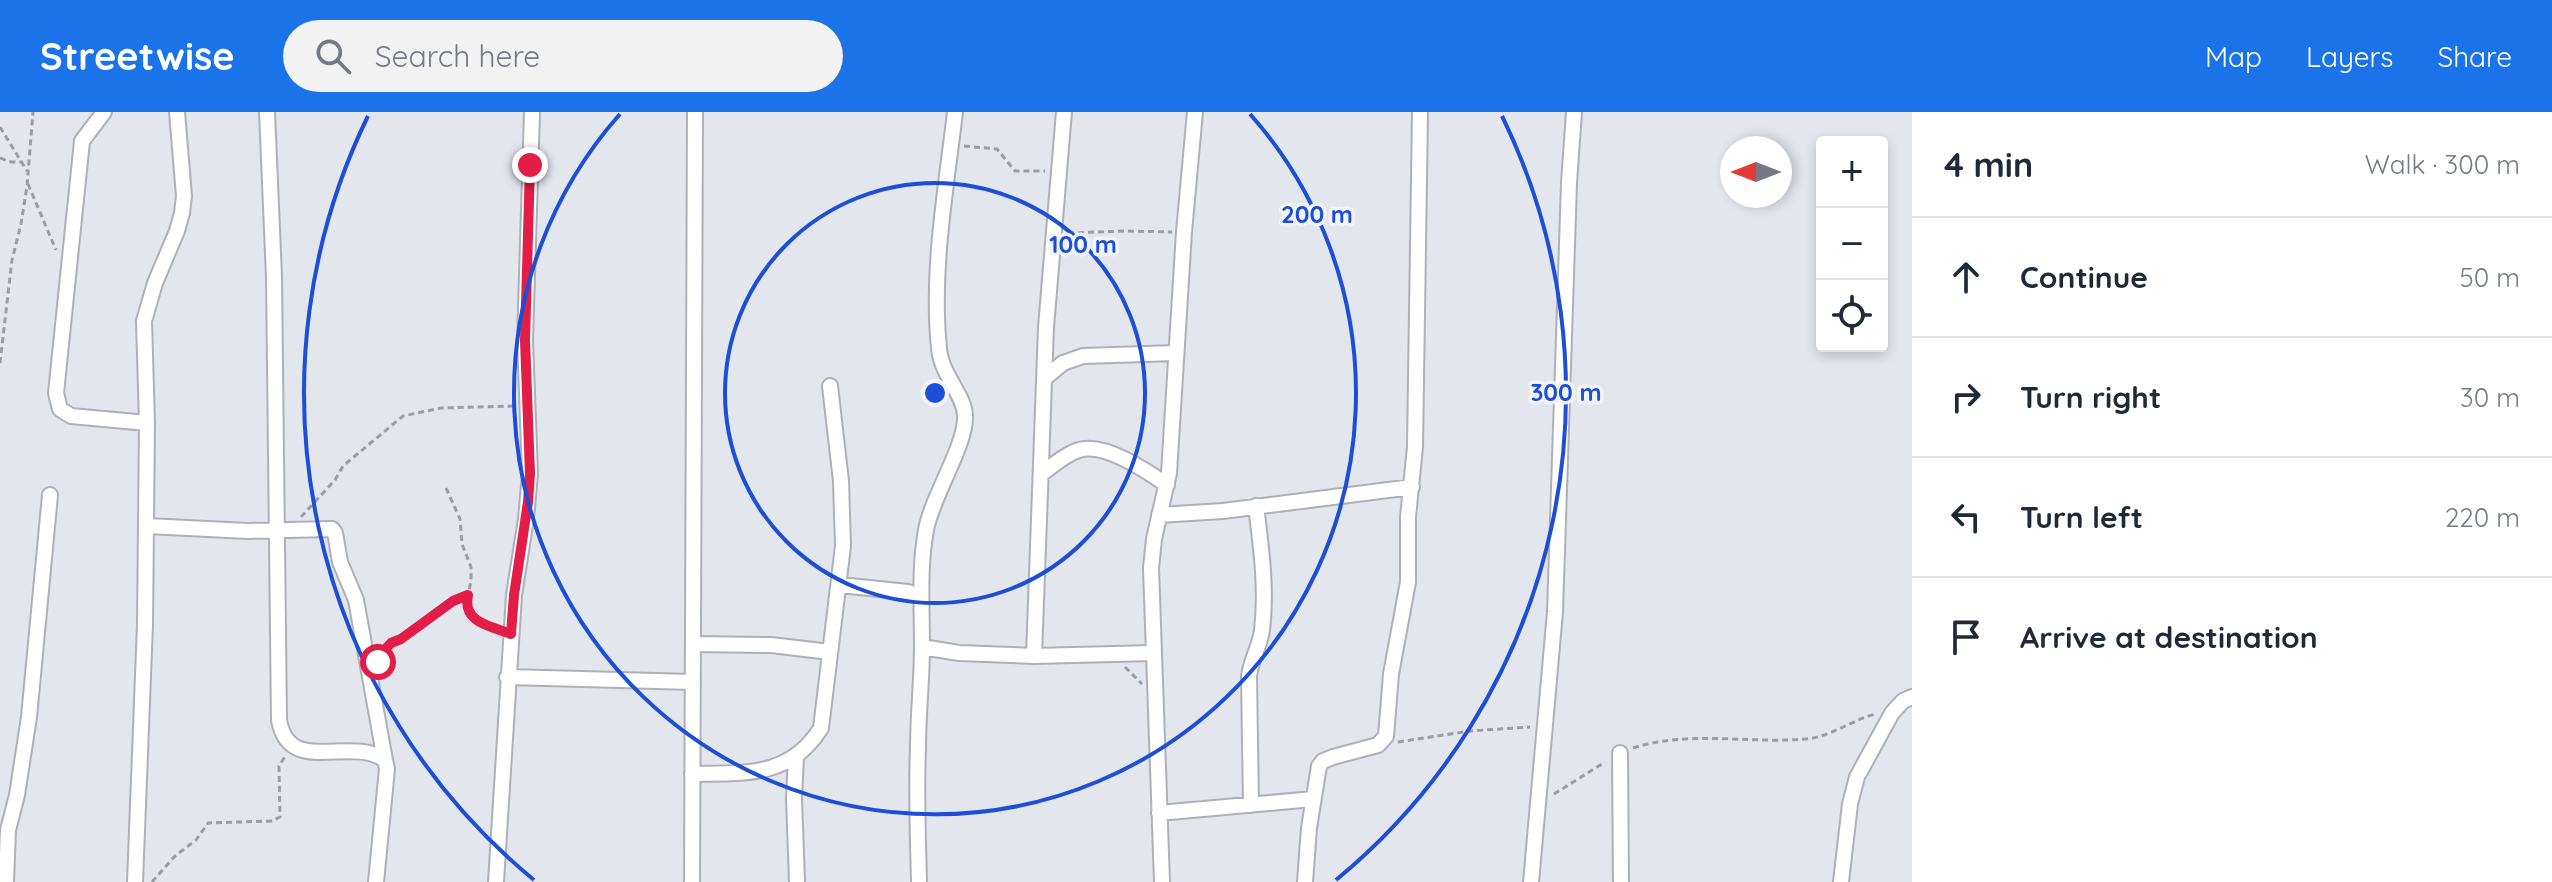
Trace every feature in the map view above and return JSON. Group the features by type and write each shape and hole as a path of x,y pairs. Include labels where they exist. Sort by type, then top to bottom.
{"street":[{"path":"104,112 82,141 56,385 63,414 147,423"},
{"path":"135,882 147,526 144,321 155,283 177,231 184,196 177,112"},
{"path":"267,112 284,530 279,720 282,735 301,750 367,751 385,760"},
{"path":"496,882 507,677 519,553 528,502 530,435 525,340 532,112"},
{"path":"692,882 695,112"},
{"path":"919,882 921,597 926,529 934,499 962,434 965,416 941,365 938,346 939,251 955,112"},
{"path":"1034,656 1047,304 1064,112"},
{"path":"1162,882 1151,568 1172,445 1184,232 1195,112"},
{"path":"1305,882 1319,766 1323,761 1383,743 1386,736 1391,674 1408,582 1408,517 1415,447 1420,112"},
{"path":"1531,882 1555,612 1574,112"},
{"path":"1046,377 1063,363 1083,356 1176,353"},
{"path":"692,774 754,773 775,768 812,743 821,728 843,546 830,386"},
{"path":"1041,474 1077,450 1095,449 1136,465 1167,485"},
{"path":"1159,515 1412,487"},
{"path":"6,882 8,830 17,795 29,717 50,495"},
{"path":"1251,805 1249,667 1262,633 1263,618 1262,556 1256,506"},
{"path":"147,526 248,531 326,528 335,533 340,562 356,600 387,769 376,882"},
{"path":"840,585 908,592 921,597"},
{"path":"693,644 771,645 830,652"},
{"path":"922,647 959,653 1034,656 1153,653"},
{"path":"507,677 693,682"},
{"path":"1841,882 1854,788 1892,713 1903,701 1912,697"},
{"path":"1620,753 1621,882"},
{"path":"796,756 797,882"},
{"path":"1159,813 1313,799"}],"path":[{"path":"0,363 12,260 27,182 33,112"},
{"path":"0,127 27,171"},
{"path":"951,145 993,147 1015,171 1047,171 1060,176"},
{"path":"0,158 22,162"},
{"path":"27,182 54,248 62,255 70,256"},
{"path":"1055,223 1065,233 1184,232"},
{"path":"284,530 335,480 343,466 403,416 441,408 527,406"},
{"path":"446,488 460,519 462,544 471,567 467,609 474,620 511,634"},
{"path":"370,675 391,643 453,601 468,595"},
{"path":"1110,653 1155,699"},
{"path":"1539,802 1620,753 1644,745 1676,741 1811,739 1866,716 1892,713"},
{"path":"1383,743 1499,728 1545,727"},
{"path":"152,882 175,856 196,840 208,823 219,820 272,821 280,817 279,766 294,746"}],"route":[{"path":"378,662 391,643 401,639 440,609 468,595 467,609 474,620 511,634 530,474 525,340 530,165"}]}
